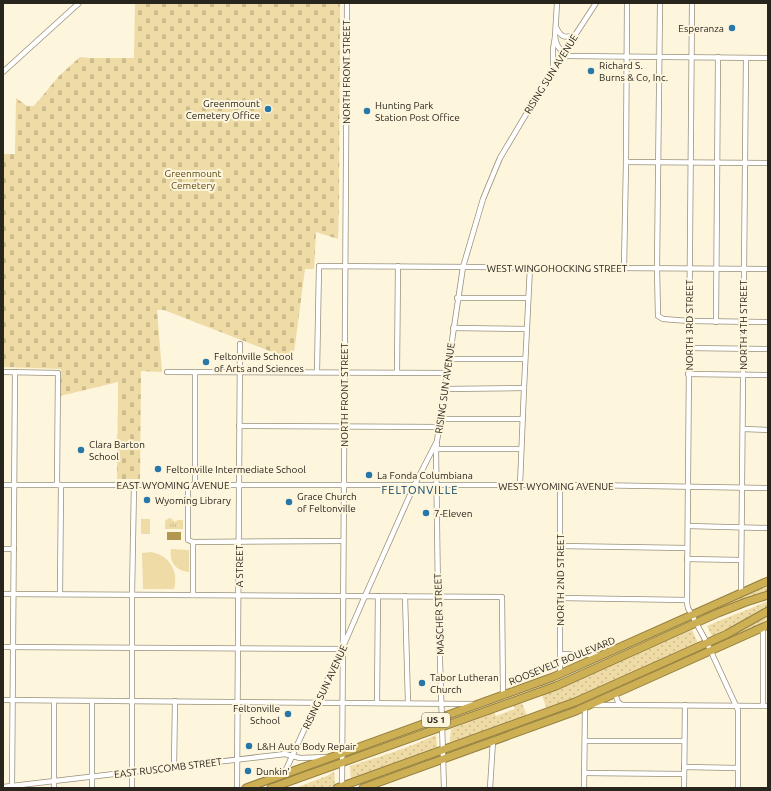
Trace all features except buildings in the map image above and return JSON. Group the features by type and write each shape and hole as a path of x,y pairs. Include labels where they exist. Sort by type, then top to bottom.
{"highway":[{"name":"ROOSEVELT BOULEVARD","path":"246,788 540,682 768,581"},
{"name":"ROOSEVELT BOULEVARD","path":"271,788 540,692 732,607 768,595"},
{"path":"341,787 575,702 736,629 768,611"},
{"path":"363,788 587,706 766,626"},
{"path":"582,674 603,655"},
{"path":"612,685 647,679"},
{"path":"364,746 402,741"},
{"path":"377,783 408,763"}],"street":[{"path":"3,72 79,3"},
{"name":"NORTH FRONT STREET","path":"341,787 347,3"},
{"path":"553,69 553,49 557,3"},
{"name":"RISING SUN AVENUE","path":"284,774 342,649 414,486 437,441 457,298 463,267 482,199 500,158 553,69 596,3"},
{"path":"624,268 627,3"},
{"path":"660,3 657,268 658,316 664,319 689,321 768,322"},
{"name":"NORTH 3RD STREET","path":"692,3 687,600 688,608 707,642"},
{"path":"556,27 560,34 564,37 575,35"},
{"path":"555,37 557,46 569,56 768,58"},
{"path":"716,322 718,57"},
{"name":"NORTH 4TH STREET","path":"741,593 746,58"},
{"path":"626,162 768,164"},
{"path":"592,261 593,268"},
{"name":"WEST WINGOHOCKING STREET","path":"317,372 319,266 768,269"},
{"path":"397,372 398,266"},
{"path":"520,486 530,267"},
{"path":"457,298 528,298"},
{"path":"453,328 527,329"},
{"name":"A STREET","path":"238,788 237,702 240,344"},
{"path":"689,348 768,349"},
{"path":"449,359 526,359"},
{"path":"3,372 58,373 60,594"},
{"path":"12,787 16,372"},
{"path":"166,372 447,373"},
{"path":"195,372 195,485"},
{"path":"688,374 768,375"},
{"path":"444,389 524,388"},
{"path":"440,419 522,419"},
{"path":"239,426 439,427"},
{"path":"743,429 768,430"},
{"name":"MASCHER STREET","path":"437,441 436,485 438,596 444,788"},
{"path":"436,449 522,449"},
{"name":"EAST WYOMING AVENUE","path":"3,485 344,486"},
{"path":"132,788 132,595 134,485"},
{"path":"188,485 188,540 193,542 343,541"},
{"name":"WEST WYOMING AVENUE","path":"344,486 436,485 768,488"},
{"name":"NORTH 2ND STREET","path":"560,486 560,674"},
{"path":"688,526 768,528"},
{"path":"193,542 193,595"},
{"path":"560,546 687,548"},
{"path":"3,549 14,549"},
{"path":"687,559 741,560"},
{"path":"3,594 502,597 503,696"},
{"path":"377,703 378,596"},
{"path":"405,596 408,703"},
{"path":"560,598 687,600"},
{"path":"584,788 587,706 766,706 766,626"},
{"path":"707,642 739,712 738,788"},
{"path":"3,647 342,649"},
{"path":"560,654 603,655"},
{"path":"615,694 619,704 622,705"},
{"path":"3,700 479,704"},
{"path":"54,700 54,788"},
{"path":"92,701 92,788"},
{"path":"174,766 175,701"},
{"path":"684,788 685,705"},
{"path":"585,740 684,741"},
{"path":"490,788 493,741"},
{"name":"EAST RUSCOMB STREET","path":"3,787 285,754 300,758 333,757"},
{"path":"684,767 738,768"},
{"path":"584,773 684,774"}],"green space":[{"name":"Greenmount Cemetery","path":"135,3 340,3 338,239 316,232 314,269 305,269 293,360 164,310 157,310 162,372 141,371 140,479 117,479 118,382 60,396 61,369 3,367 3,154 15,154 16,98 27,106 34,106 59,76 80,57 134,58"},
{"path":"169,518 175,522 178,520 183,520 183,529 165,529 165,521"},
{"path":"141,519 150,519 150,534 141,534"},
{"path":"171,549 189,550 189,572 180,570 174,565 171,558"},
{"path":"151,552 168,560 174,570 174,589 143,589 142,553"},
{"path":"768,586 768,592 703,617 702,614"},
{"path":"768,601 768,607 712,636 707,626"},
{"path":"768,616 768,621 717,645 716,643"},
{"path":"692,630 698,643 547,710 542,695"},
{"path":"522,703 527,716 450,743 451,729 494,712 496,716 515,709 513,705"},
{"path":"436,735 437,748 351,779 350,766 383,756"},
{"path":"334,771 335,785 327,788 295,788 327,776"}],"shaded area":[{"path":"167,532 181,532 181,540 167,540"}],"place":[{"name":"Esperanza","path":"732,28"},
{"name":"Richard S. Burns & Co, Inc.","path":"591,71"},
{"name":"Greenmount Cemetery Office","path":"268,109"},
{"name":"Hunting Park Station Post Office","path":"367,111"},
{"name":"Feltonville School of Arts and Sciences","path":"206,362"},
{"name":"Clara Barton School","path":"81,450"},
{"name":"Feltonville Intermediate School","path":"158,469"},
{"name":"La Fonda Columbiana","path":"369,475"},
{"name":"Wyoming Library","path":"147,500"},
{"name":"Grace Church of Feltonville","path":"289,502"},
{"name":"7-Eleven","path":"426,513"},
{"name":"Tabor Lutheran Church","path":"422,683"},
{"name":"Feltonville School","path":"288,714"},
{"name":"L&H Auto Body Repair","path":"249,746"},
{"name":"Dunkin'","path":"248,771"}],"district":[{"name":"FELTONVILLE","path":"420,490"}]}
